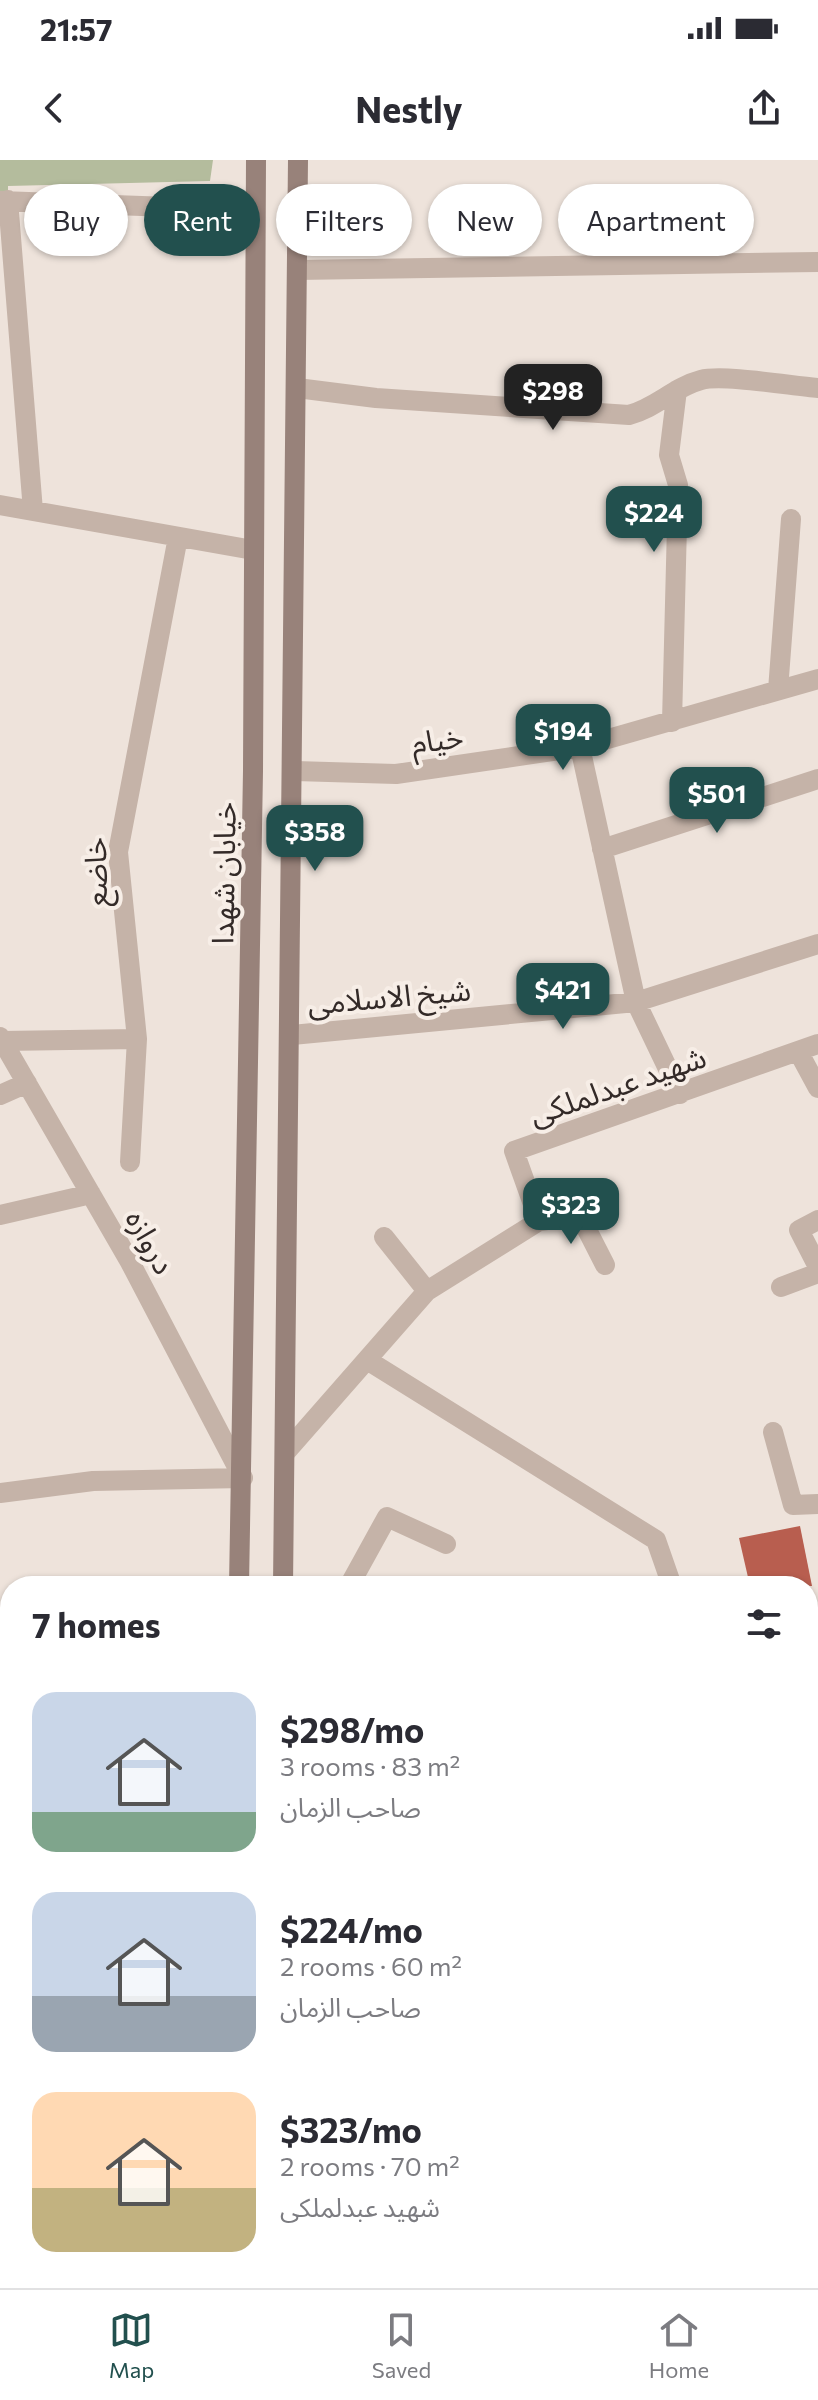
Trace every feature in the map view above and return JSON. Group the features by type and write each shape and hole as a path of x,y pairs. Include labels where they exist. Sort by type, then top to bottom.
{"main road":[{"name":"خیابان شهدا","path":"256,160 256,184"},
{"path":"283,1576 295,771 298,160"},
{"name":"خیابان شهدا","path":"239,1576 243,1478 255,256"}],"street":[{"path":"33,511 6,287 4,200 144,206"},
{"path":"297,270 814,262"},
{"path":"297,388 376,398 629,415 646,411 677,390 704,379 812,388"},
{"path":"672,722 678,485 669,455 677,390"},
{"path":"0,505 253,550"},
{"path":"778,690 791,519"},
{"name":"خاضع","path":"130,1162 137,1039 118,852 178,537"},
{"name":"خیام","path":"295,771 396,774 580,747 818,679"},
{"path":"580,747 636,1002 680,1094"},
{"path":"602,849 818,779"},
{"name":"شیخ الاسلامی","path":"292,1035 636,1002 818,944"},
{"path":"1,1039 137,1039"},
{"name":"دروازه","path":"1,1039 91,1194 243,1478"},
{"name":"شهید عبدلملکی","path":"539,1221 514,1151 818,1044"},
{"path":"798,1051 818,1088"},
{"path":"0,1095 27,1083"},
{"path":"0,1215 91,1194"},
{"path":"285,1453 427,1291 539,1221 580,1216 605,1265"},
{"path":"818,1220 799,1230 818,1267"},
{"path":"384,1237 427,1291"},
{"path":"781,1287 818,1273"},
{"path":"367,1360 656,1540 669,1576"},
{"path":"773,1432 793,1505 818,1504"},
{"path":"0,1493 93,1481 243,1478"},
{"path":"355,1576 387,1517 446,1544"}],"green space":[{"path":"0,160 213,160 210,181 24,184 8,186 8,200 0,201"}],"building":[{"path":"800,1526 810,1576 748,1576 739,1538"}]}
